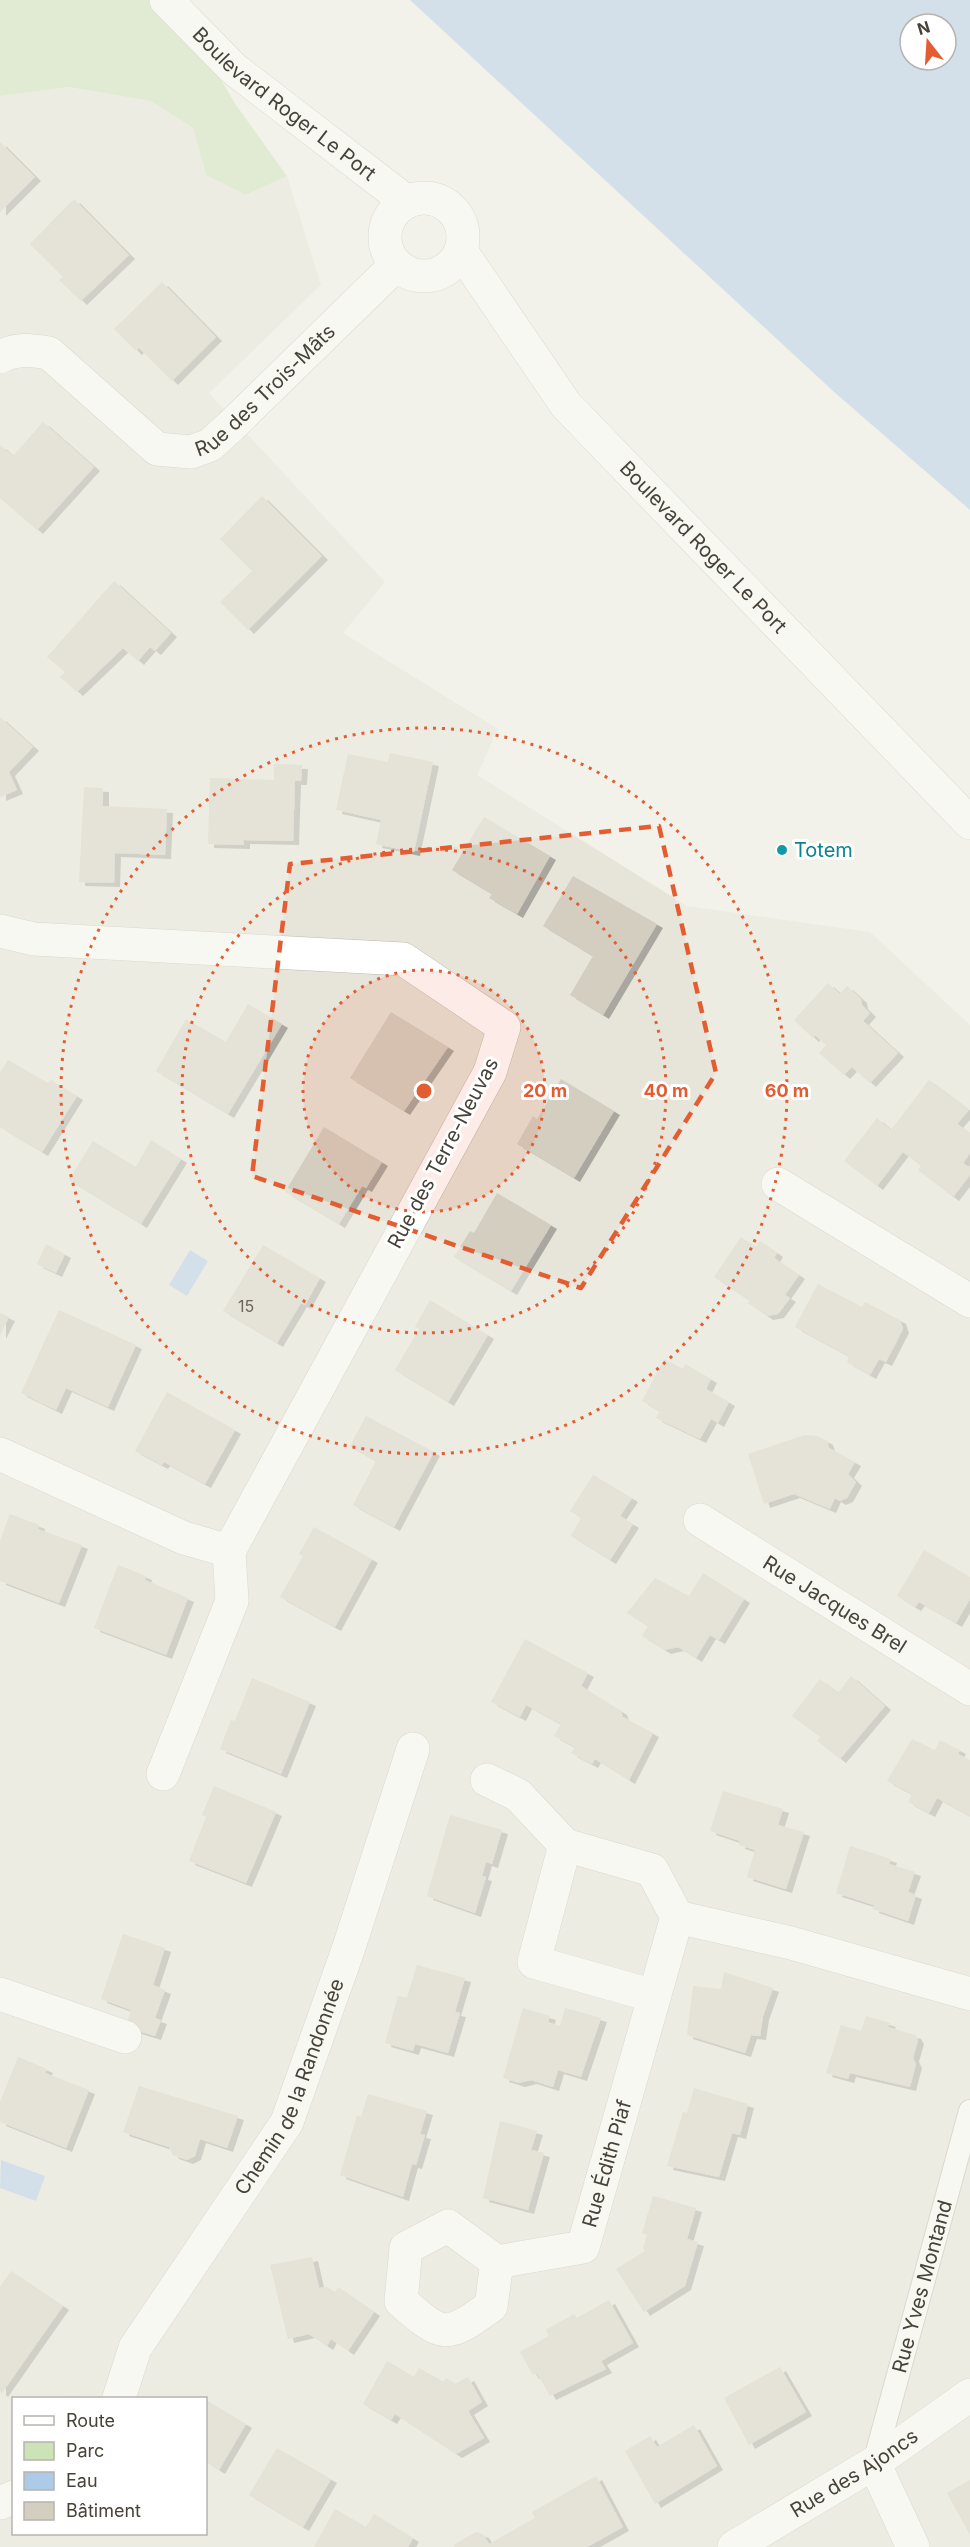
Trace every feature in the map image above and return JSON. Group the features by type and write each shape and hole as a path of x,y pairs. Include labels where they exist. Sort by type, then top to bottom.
{"street":[{"name":"Boulevard Roger Le Port","path":"166,0 234,69 406,202"},
{"path":"420,198 433,199 445,204 455,213 462,225 464,238 461,251 444,271 419,276 396,265 389,255 385,231 393,214 406,202 420,198"},
{"name":"Boulevard Roger Le Port","path":"461,251 566,405 970,823"},
{"name":"Rue des Trois-Mâts","path":"0,357 9,352 29,350 49,353 157,449 191,453 210,445 231,426 396,265"},
{"name":"Rue des Terre-Neuvas","path":"0,931 34,939 403,958 504,1027 490,1072 229,1551"},
{"path":"778,1184 970,1301"},
{"path":"0,1454 184,1538 229,1551 232,1601 163,1774"},
{"name":"Rue Jacques Brel","path":"700,1520 970,1689"},
{"name":"Chemin de la Randonnée","path":"118,2397 135,2348 287,2122 348,1950 413,1749"},
{"path":"487,1780 518,1795 565,1845 651,1870 678,1917 791,1943 970,1994"},
{"path":"565,1845 534,1962 654,1996"},
{"name":"Rue Édith Piaf","path":"497,2262 583,2247 678,1917"},
{"path":"0,1994 125,2037"},
{"name":"Rue des Ajoncs","path":"734,2547 874,2463 970,2395"},
{"path":"874,2463 913,2547"}],"lane":[{"name":"Rue Yves Montand","path":"874,2463 970,2111"}],"highlighted area":[{"path":"659,826 716,1073 581,1288 252,1176 290,864"}],"shaded area":[{"path":"68,87 151,101 193,128 206,175 246,195 287,176 321,285 209,393 385,582 343,633 498,729 477,775 687,906 870,932 970,1025 970,2547 0,2547 0,96"}],"green space":[{"path":"0,0 157,0 191,30 236,105 287,176 246,195 206,175 193,128 151,101 68,87 0,96"}],"water":[{"path":"410,0 970,0 970,510 833,391"},
{"path":"190,1250 208,1261 187,1296 169,1285"},
{"path":"1,2160 45,2176 36,2201 0,2188"}],"building":[{"path":"0,142 35,177 0,212"},
{"path":"74,199 129,255 81,301 59,280 63,277 30,244"},
{"path":"162,282 216,337 172,381 139,348 136,351 114,329"},
{"path":"43,422 94,467 37,530 0,498 0,445 13,456"},
{"path":"262,496 322,556 248,630 220,602 252,571 220,539"},
{"path":"114,581 171,633 155,651 150,647 138,661 123,648 77,692 60,677 65,672 47,657"},
{"path":"0,717 33,747 9,772 17,790 0,797"},
{"path":"390,753 433,762 414,852 376,844 381,820 336,810 348,754 388,762"},
{"path":"274,764 302,765 301,781 295,781 293,841 244,840 244,845 208,844 210,778 274,780"},
{"path":"84,787 103,788 103,806 167,809 165,855 115,853 114,883 79,882"},
{"path":"484,817 550,856 517,914 489,898 492,894 452,870"},
{"path":"573,876 657,924 603,1015 570,995 593,956 543,926"},
{"path":"828,983 840,994 847,986 861,999 862,1005 870,1013 863,1021 898,1053 870,1083 852,1067 844,1075 819,1053 826,1045 815,1035 813,1038 794,1020"},
{"path":"248,1004 282,1024 228,1114 156,1071 186,1019 226,1042"},
{"path":"391,1012 448,1047 404,1111 350,1078"},
{"path":"8,1060 48,1083 51,1080 77,1096 42,1152 0,1127 0,1073"},
{"path":"561,1079 614,1111 574,1178 517,1144 533,1116 537,1119"},
{"path":"929,1080 969,1110 957,1124 970,1133 970,1153 963,1163 970,1168 970,1175 953,1197 918,1170 921,1166 903,1152 877,1186 844,1161 877,1118 891,1130"},
{"path":"324,1127 382,1162 366,1188 362,1186 339,1224 285,1192"},
{"path":"151,1140 181,1159 141,1224 69,1180 93,1141 136,1167"},
{"path":"497,1193 551,1225 511,1291 454,1257 470,1231 474,1233"},
{"path":"741,1237 756,1247 760,1241 777,1253 774,1258 799,1275 785,1295 790,1298 778,1314 767,1316 748,1303 750,1301 714,1277"},
{"path":"46,1244 65,1254 56,1273 37,1264"},
{"path":"263,1245 320,1278 305,1305 301,1303 277,1343 223,1311"},
{"path":"818,1284 862,1307 865,1302 900,1320 903,1329 886,1362 879,1359 870,1375 847,1362 849,1356 795,1327"},
{"path":"430,1300 488,1335 448,1402 395,1370 419,1329 415,1327"},
{"path":"59,1310 136,1345 108,1407 66,1388 56,1410 21,1393"},
{"path":"0,1313 9,1317 0,1335"},
{"path":"664,1359 683,1369 685,1364 711,1379 706,1389 729,1402 718,1423 711,1419 700,1439 656,1418 660,1411 642,1401"},
{"path":"167,1392 235,1430 205,1484 164,1462 162,1465 135,1451"},
{"path":"366,1416 434,1452 394,1527 353,1505 376,1461 350,1446"},
{"path":"805,1435 817,1436 827,1441 829,1448 855,1462 848,1474 856,1482 847,1498 840,1501 835,1498 830,1509 794,1494 764,1504 748,1454"},
{"path":"593,1475 632,1498 620,1516 633,1524 610,1560 571,1536 581,1518 570,1511"},
{"path":"10,1514 39,1525 38,1529 82,1545 59,1603 0,1581 0,1541"},
{"path":"314,1527 372,1559 335,1627 280,1597 303,1556 299,1554"},
{"path":"924,1550 970,1577 970,1599 956,1623 919,1602 915,1607 897,1596"},
{"path":"118,1565 146,1576 145,1580 188,1598 166,1655 94,1628"},
{"path":"703,1573 744,1599 719,1640 710,1635 696,1658 678,1647 665,1650 642,1636 648,1626 627,1613 655,1578 689,1596"},
{"path":"525,1639 588,1673 581,1686 621,1711 623,1717 653,1733 629,1780 595,1759 592,1764 571,1753 575,1747 554,1736 561,1724 526,1705 520,1717 491,1702"},
{"path":"851,1676 885,1706 840,1759 817,1741 820,1737 792,1716 820,1679 838,1693"},
{"path":"252,1678 310,1702 281,1774 220,1749 231,1720 235,1721"},
{"path":"912,1739 935,1750 940,1740 960,1750 958,1754 970,1760 970,1816 937,1798 929,1813 908,1802 912,1794 887,1781"},
{"path":"214,1786 276,1812 246,1883 189,1861 206,1817 202,1815"},
{"path":"723,1791 783,1809 778,1825 804,1832 786,1889 747,1877 755,1850 739,1845 740,1841 710,1831"},
{"path":"450,1815 502,1830 492,1864 486,1862 482,1876 486,1877 475,1913 427,1896"},
{"path":"850,1846 891,1859 889,1864 915,1872 908,1892 916,1895 908,1921 873,1909 874,1905 836,1893"},
{"path":"123,1934 165,1948 153,1985 165,1990 155,2018 161,2020 155,2036 126,2027 131,2010 101,1999"},
{"path":"417,1965 465,1978 455,2012 460,2013 448,2053 415,2044 413,2051 385,2043 398,1996 407,1998"},
{"path":"724,1972 773,1988 763,2016 760,2036 751,2035 745,2053 687,2035 693,1986 721,1989"},
{"path":"523,2008 550,2016 548,2022 560,2026 565,2008 601,2018 581,2077 558,2070 553,2087 531,2080 519,2083 503,2078"},
{"path":"866,2016 890,2023 888,2027 915,2035 918,2040 913,2058 916,2064 910,2087 850,2073 848,2079 826,2073 841,2025 861,2031"},
{"path":"18,2057 47,2069 45,2073 89,2090 66,2148 0,2122 0,2102"},
{"path":"139,2086 238,2116 227,2148 200,2139 195,2156 187,2160 173,2155 169,2147 123,2132"},
{"path":"694,2088 748,2104 740,2135 732,2133 719,2177 667,2166 683,2112 687,2113"},
{"path":"368,2094 427,2111 420,2134 425,2135 416,2165 412,2164 403,2197 340,2175 357,2115 361,2117"},
{"path":"500,2121 537,2131 531,2150 544,2153 528,2210 483,2198"},
{"path":"653,2196 696,2208 687,2239 698,2242 685,2286 644,2312 616,2269 645,2251 643,2248 647,2235 642,2233"},
{"path":"312,2257 319,2288 327,2287 335,2292 338,2287 374,2312 348,2351 331,2339 327,2346 309,2334 288,2339 270,2265"},
{"path":"11,2271 63,2306 2,2393 0,2391 0,2287"},
{"path":"609,2300 633,2343 601,2361 606,2369 550,2396 537,2373 533,2375 520,2352 549,2336 546,2330 574,2314 577,2318"},
{"path":"387,2361 414,2377 419,2368 444,2382 446,2378 455,2384 468,2377 482,2402 468,2411 484,2438 456,2454 395,2414 391,2420 363,2404"},
{"path":"780,2367 806,2412 749,2445 724,2398"},
{"path":"207,2401 246,2424 219,2470 207,2463"},
{"path":"694,2425 717,2466 655,2504 625,2451 650,2436 657,2447"},
{"path":"277,2448 331,2479 303,2527 249,2495"},
{"path":"596,2476 623,2527 587,2547 454,2547 455,2544 476,2532 483,2534 489,2544 535,2518 532,2512"},
{"path":"970,2480 970,2535 947,2493"},
{"path":"335,2509 366,2527 374,2514 413,2538 408,2547 314,2547"}],"place":[{"name":"Totem","path":"782,850"}]}
